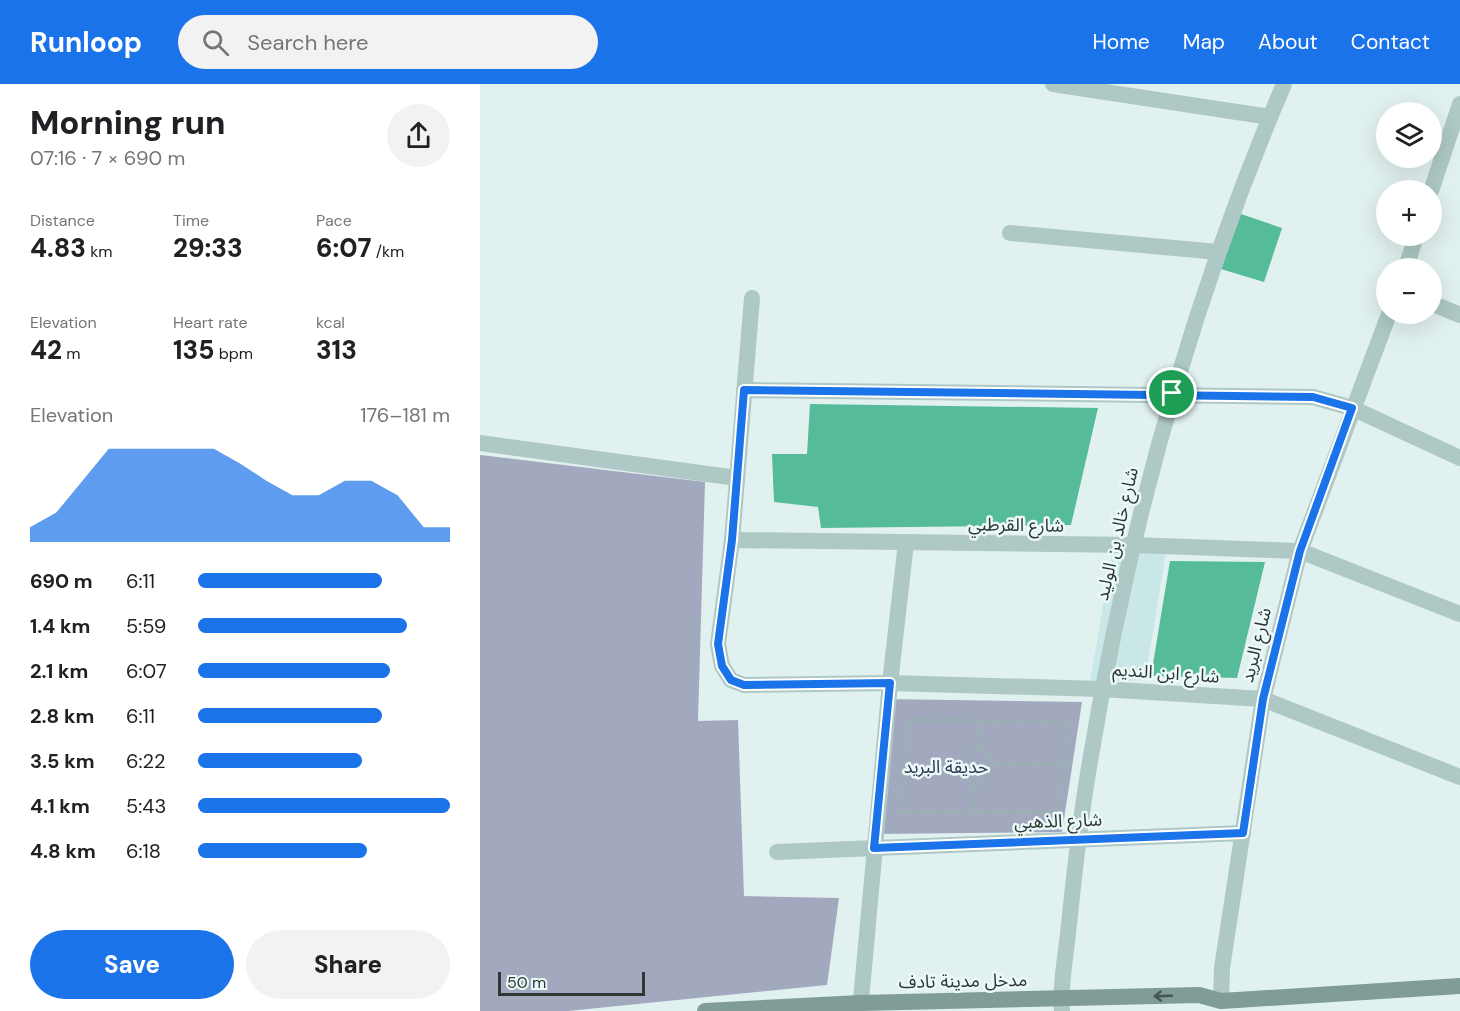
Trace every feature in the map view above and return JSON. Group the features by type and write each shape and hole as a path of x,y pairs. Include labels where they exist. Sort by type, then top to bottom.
{"main road":[{"name":"مدخل مدينة تادف","path":"705,1011 1062,1005 1199,995 1259,1004 1460,986"},
{"name":"مدخل مدينة تادف","path":"1203,1011 1221,1000"}],"street":[{"path":"1053,84 1270,117"},
{"name":"شارع خالد بن الوليد","path":"1062,1005 1077,840 1101,688 1133,545 1172,393 1218,252 1284,84"},
{"path":"1435,180 1460,104"},
{"path":"1010,233 1218,252"},
{"name":"شارع ابن النديم","path":"752,298 732,540 718,644 722,666 731,680 744,685 890,683 1101,688 1263,699 1460,777"},
{"path":"1442,308 1460,315"},
{"name":"شارع البريد","path":"1221,1000 1222,968 1263,699 1300,551 1385,324"},
{"path":"744,390 1172,393 1313,397 1352,408 1460,458"},
{"path":"480,442 737,478"},
{"name":"شارع القرطبي","path":"732,540 1133,545 1300,551 1460,614"},
{"path":"860,1007 890,683 906,543"},
{"name":"شارع الذهبي","path":"777,852 1243,833"}],"path":[{"path":"908,720 1068,722 1063,764 1057,812 900,812 908,720"},
{"path":"962,766 978,745 981,721"},
{"path":"978,745 996,765"},
{"path":"975,787 996,765 1063,764"},
{"path":"882,769 962,766"},
{"path":"962,766 975,787 974,812"}],"green space":[{"path":"480,455 705,482 698,721 738,720 744,896 839,898 827,985 568,1011 480,1011"},
{"name":"حديقة البريد","path":"884,699 1082,702 1062,832 876,834"}],"shaded area":[{"path":"1113,548 1166,552 1145,680 1090,682"}],"building":[{"path":"1241,214 1282,228 1264,282 1221,269"},
{"path":"810,404 1098,408 1071,525 821,528 818,507 774,502 772,454 807,454"},
{"path":"1170,561 1265,562 1237,678 1151,676"}],"route":[{"path":"744,390 1172,393 1313,397 1352,408 1300,551 1263,699 1243,833 874,848 890,683 744,685 731,680 722,666 718,644 732,540 744,390"}]}
